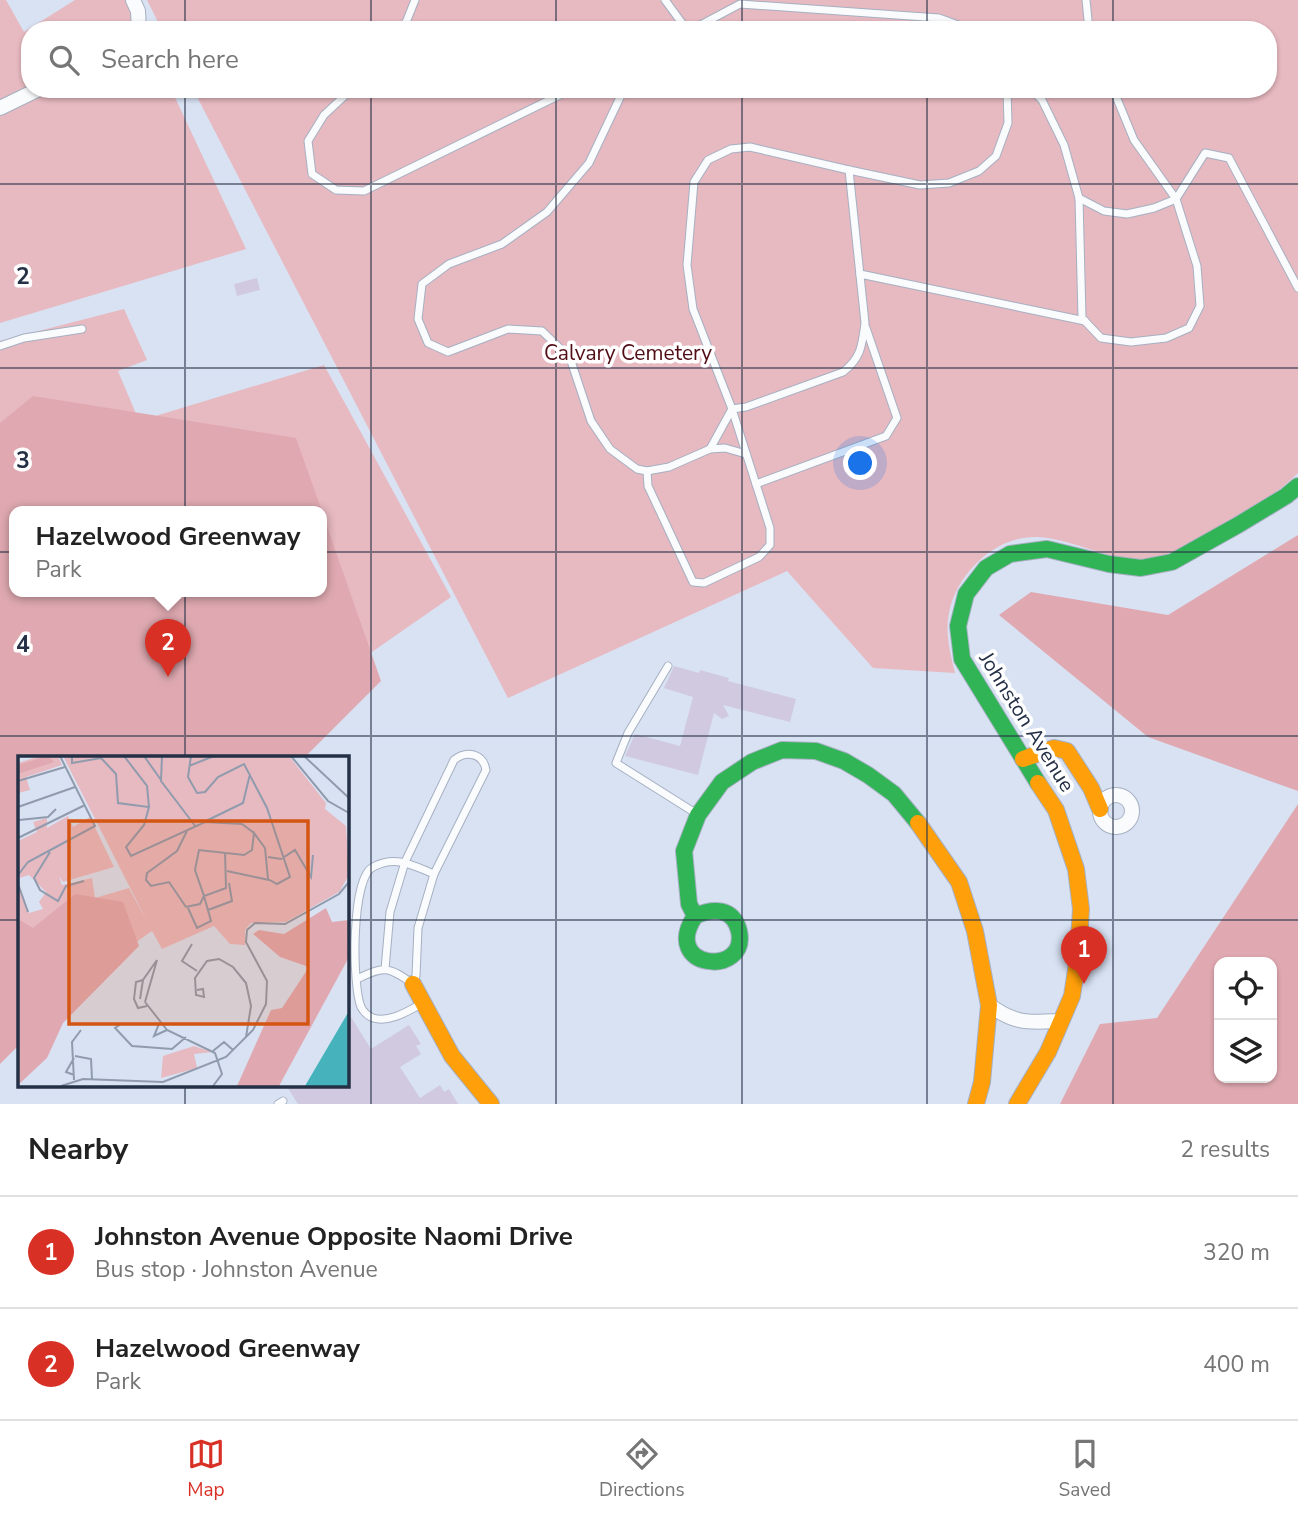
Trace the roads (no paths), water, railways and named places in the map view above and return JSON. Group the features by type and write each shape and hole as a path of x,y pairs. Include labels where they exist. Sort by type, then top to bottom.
{"street":[{"path":"132,0 138,11 139,21"},
{"path":"0,108 21,98"},
{"name":"Johnston Avenue","path":"1017,1104 1048,1052 1072,996 1081,909 1076,869 1056,810 962,659 958,626 966,594 986,568 1010,554 1046,549 1109,564 1141,568 1172,562 1238,525 1298,486"},
{"path":"1023,759 1054,748 1067,751 1091,788 1104,802"},
{"path":"695,916 689,904 684,851 698,815 722,782 752,762 782,750 816,751 844,761 867,775 894,794 915,818 960,882 975,931 989,1005 982,1082 976,1104"},
{"path":"413,984 452,1056 488,1103"},
{"path":"989,1005 1004,1016 1026,1022 1061,1021"}],"lane":[{"path":"406,21 415,0"},
{"path":"665,0 682,21"},
{"path":"707,21 749,0"},
{"path":"1086,0 1088,21"},
{"path":"740,4 939,18 947,21"},
{"path":"342,98 324,115 308,141 312,174 336,190 364,191 554,98"},
{"path":"620,98 589,163 547,212 502,244 449,264 422,284 418,319 428,343 448,352 508,328 542,331 570,358 591,421 610,449 638,469 647,471 669,467 710,449 725,448 746,454"},
{"path":"647,471 648,485 693,582 704,583 759,557 770,545 770,528 732,409 693,309 687,265 694,182 708,160 731,149 750,147 920,185 949,183 978,171 996,156 1008,123 1007,98"},
{"path":"1040,98 1064,145 1079,198 1082,318 1101,338 1131,342 1166,338 1189,328 1200,306 1197,266 1176,199 1134,141 1117,98"},
{"path":"1079,198 1104,211 1127,214 1154,208 1176,199 1205,153 1229,158 1298,288"},
{"path":"756,484 886,436 897,418 865,323 849,170"},
{"path":"860,274 1085,321"},
{"path":"732,409 746,407 843,372 855,362 862,345 865,323"},
{"path":"0,346 24,338 82,328"},
{"path":"710,449 732,409"},
{"path":"668,666 628,733 616,763 698,815"},
{"path":"357,979 385,969 399,973 413,984 418,928 434,874 486,770 480,757 470,753 461,754 454,760 405,862 390,912 385,969"},
{"path":"424,1003 399,1016 373,1018 365,1013 360,1005 355,932 361,884 365,873 371,867 392,861 405,862 434,874"}],"place":[{"name":"Hazelwood Greenway","path":"168,677"},
{"name":"Johnston Avenue Opposite Naomi Drive","path":"1084,984"}],"park label":[{"name":"Calvary Cemetery","path":"628,353"}]}
